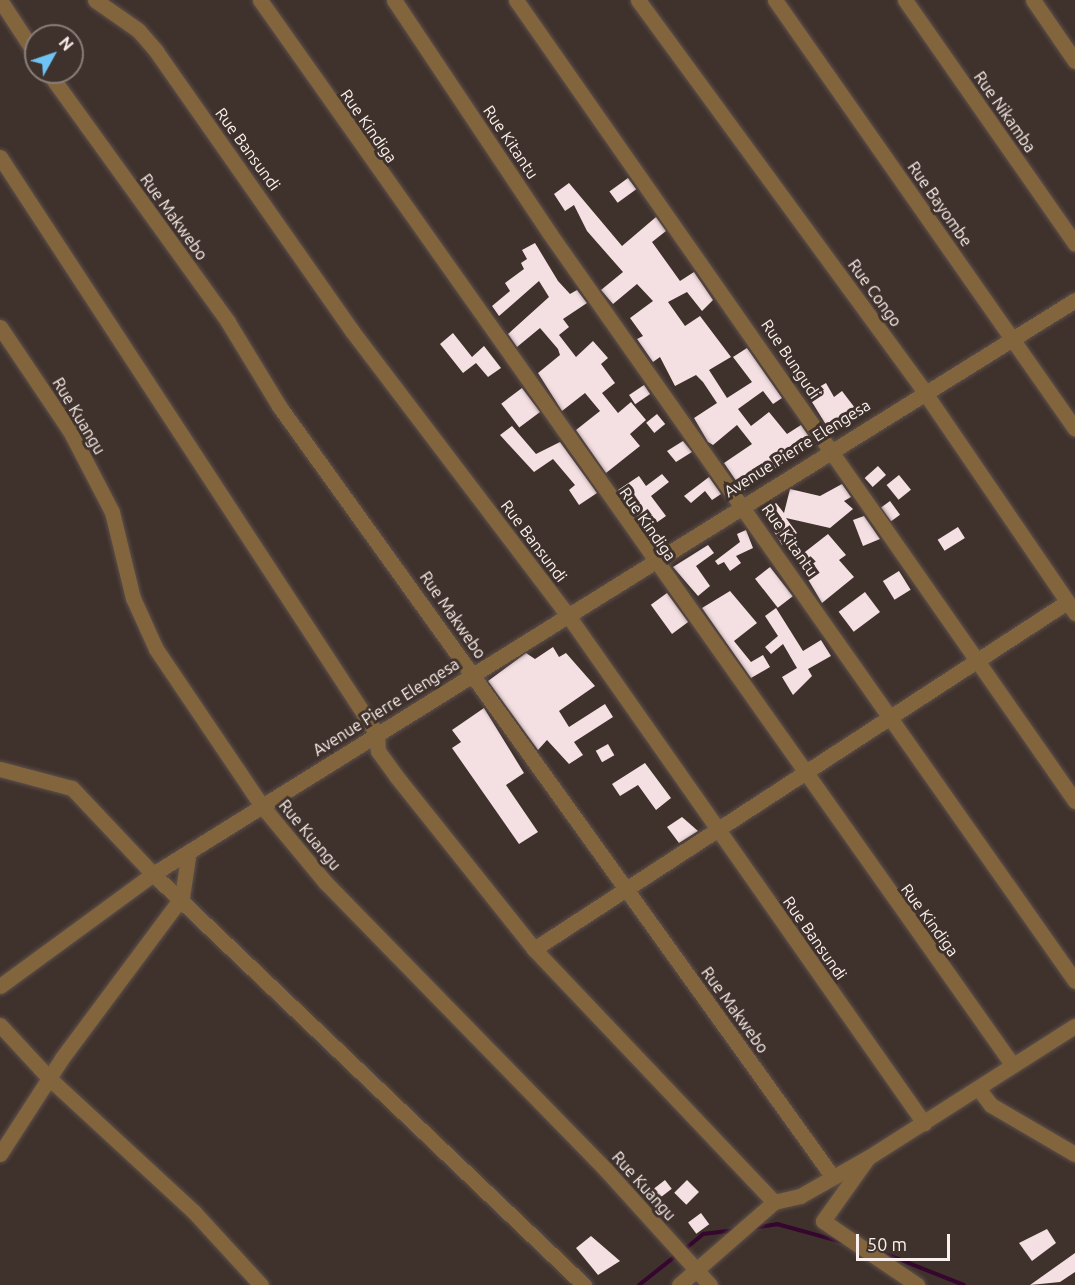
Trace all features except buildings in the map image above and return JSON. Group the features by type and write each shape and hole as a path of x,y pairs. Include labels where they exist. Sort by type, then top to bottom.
{"street":[{"path":"0,0 24,37"},
{"name":"Rue Bansundi","path":"96,0 138,30 156,51 352,331 567,614 924,1123"},
{"name":"Rue Kindiga","path":"260,0 651,560 1012,1065"},
{"name":"Rue Kitantu","path":"394,0 550,234 743,503 1075,981"},
{"name":"Rue Bungudi","path":"516,0 1075,801"},
{"name":"Rue Congo","path":"638,0 923,390 1071,607"},
{"name":"Rue Bayombe","path":"775,0 1075,429"},
{"name":"Rue Nikamba","path":"905,0 1075,244"},
{"path":"1033,0 1075,61"},
{"name":"Rue Makwebo","path":"56,84 473,675 832,1176"},
{"path":"0,157 377,734 382,758 534,949 774,1202"},
{"name":"Avenue Pierre Elengesa","path":"0,986 153,874 188,857 262,806 473,675 651,560 923,390 1075,300"},
{"name":"Rue Kuangu","path":"0,327 70,431 112,512 133,598 156,649 262,806 325,882 606,1170 710,1285"},
{"path":"534,949 891,715 1071,607"},
{"path":"0,769 72,789 153,874 182,897 584,1285"},
{"path":"0,1154 50,1079 182,897 188,857"},
{"path":"0,1025 50,1079 194,1212 261,1285"},
{"path":"678,1285 774,1202 800,1196 869,1157 1075,1026"},
{"path":"978,1088 991,1105 1075,1154"},
{"path":"869,1157 823,1221 916,1285"}],"waterway":[{"path":"753,1228 777,1224 842,1242"},
{"path":"684,1250 703,1234 734,1230"},
{"path":"881,1252 964,1285"},
{"path":"639,1285 678,1254"}]}
